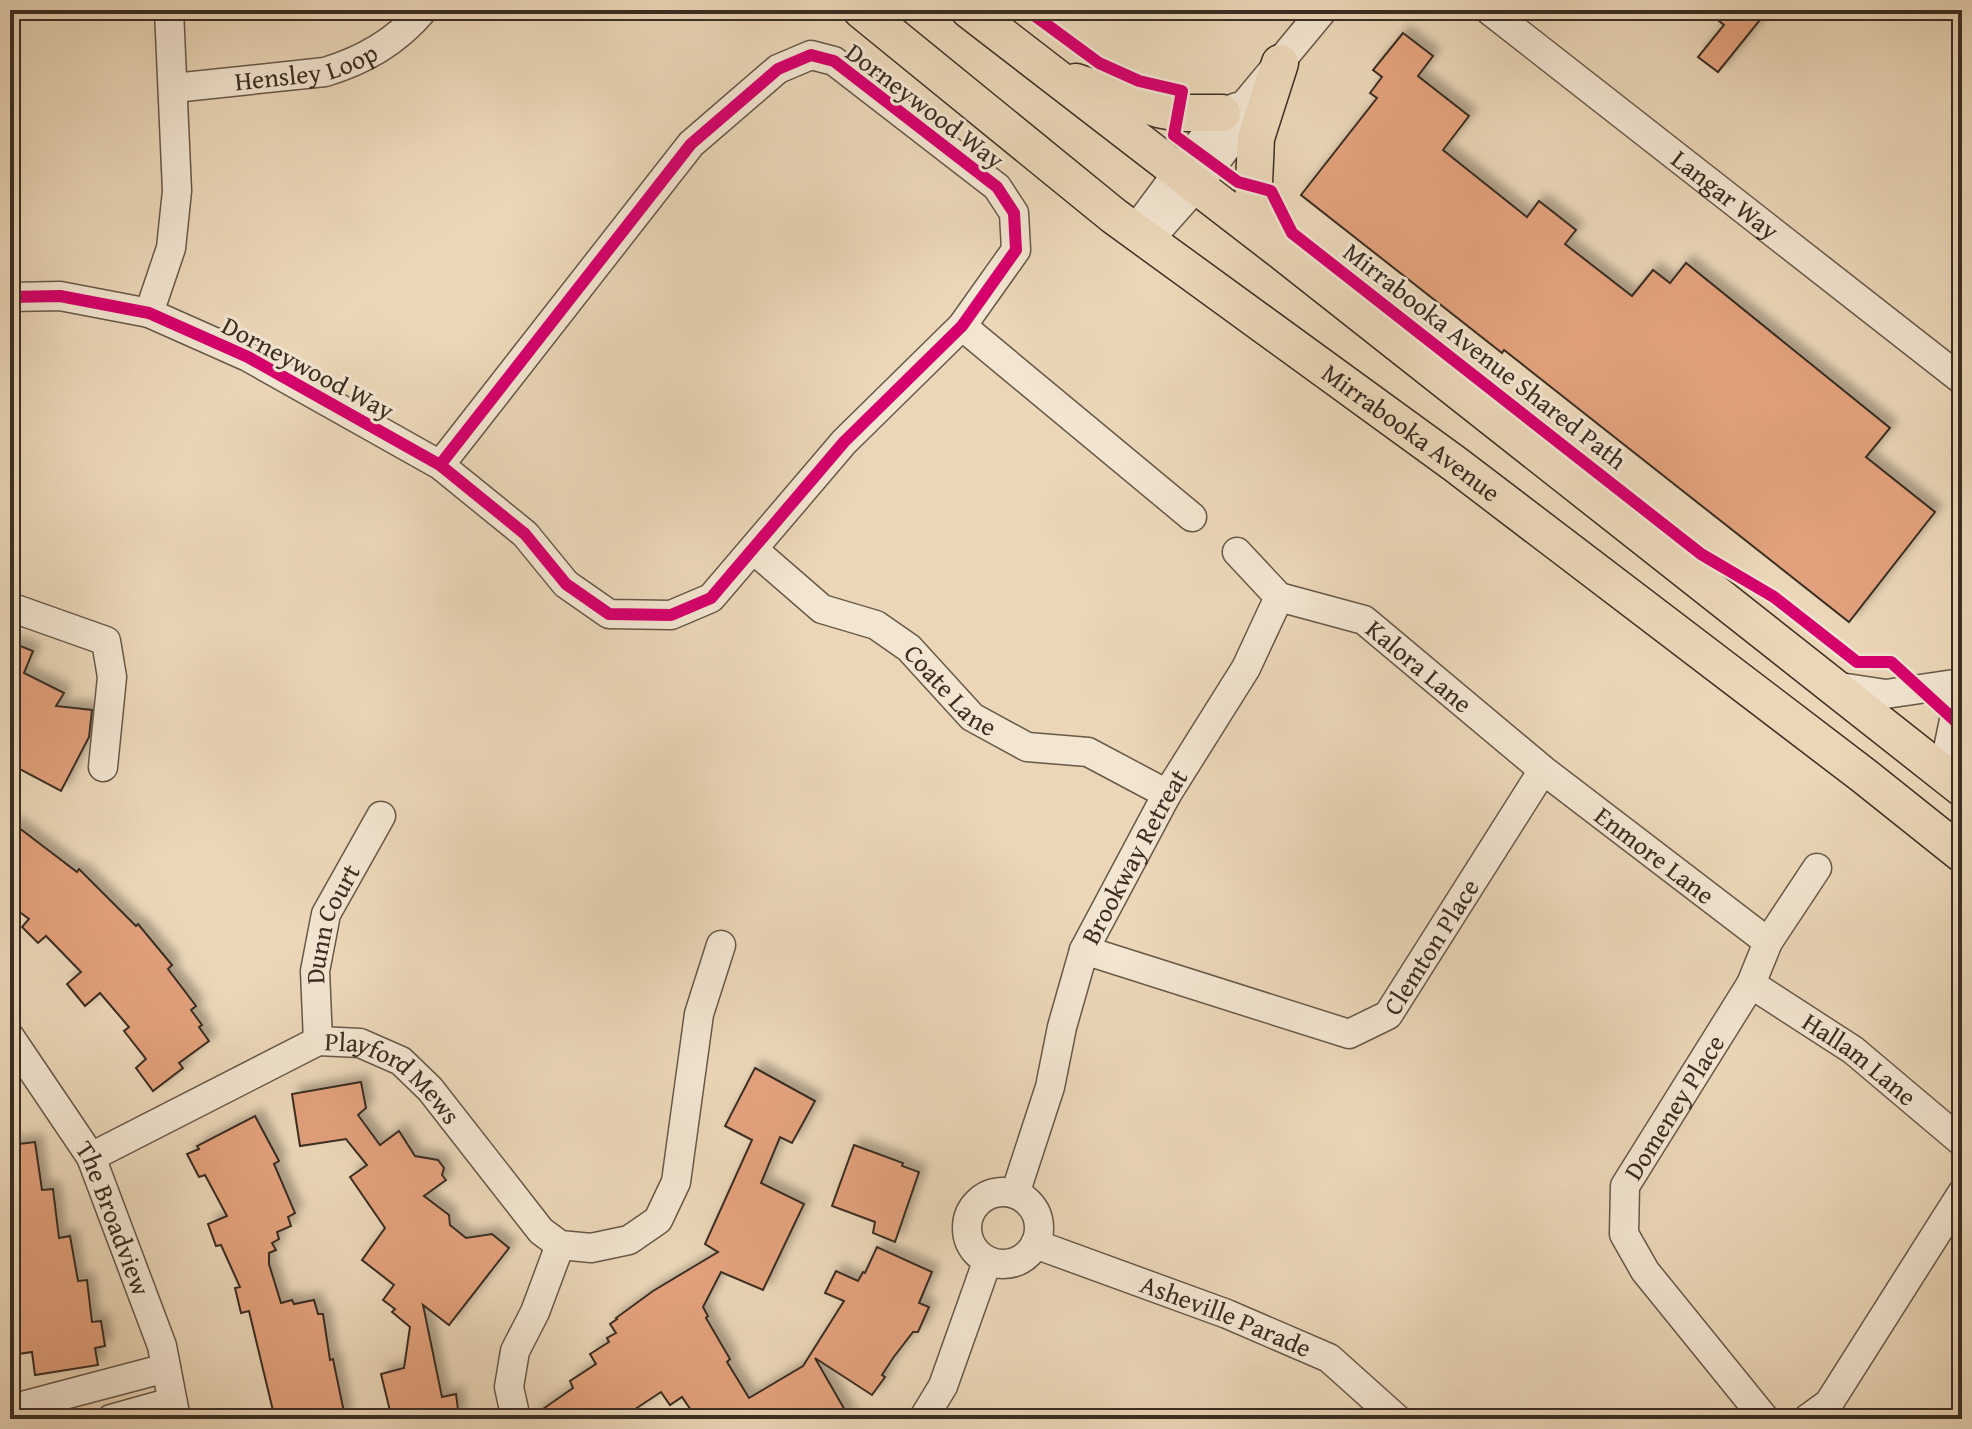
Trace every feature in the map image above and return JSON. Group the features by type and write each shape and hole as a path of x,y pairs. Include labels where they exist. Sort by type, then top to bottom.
{"main road":[{"name":"Mirrabooka Avenue","path":"861,10 1142,235 1455,464 1962,854"},
{"path":"969,10 1280,250 1954,782"},
{"path":"1280,63 1256,138 1253,206 1280,250"},
{"path":"1055,76 1179,113 1234,108"}],"street":[{"path":"149,313 171,248 177,191 169,10"},
{"name":"Hensley Loop","path":"174,88 332,69 370,55 386,45 423,10"},
{"path":"1142,235 1187,178 1234,108 1280,63 1323,10"},
{"name":"Langar Way","path":"1489,10 1962,380"},
{"name":"Dorneywood Way","path":"10,297 60,296 149,313 248,357 440,465 525,534 566,584 609,614 671,615 711,598 844,442 962,326 1016,250 1014,213 997,187 834,61 811,55 778,69 691,144 440,465"},
{"path":"962,326 1192,517"},
{"name":"Coate Lane","path":"754,550 822,609 876,625 909,648 972,717 1027,747 1088,752 1167,794"},
{"path":"1237,552 1279,597"},
{"name":"Brookway Retreat","path":"1015,1194 1050,1087 1062,1027 1084,950 1167,794 1246,668 1279,597"},
{"name":"Kalora Lane","path":"1279,597 1364,620 1543,770"},
{"path":"10,607 106,641 112,677 103,767"},
{"path":"1833,686 1886,694 1962,683 1949,744 1954,782"},
{"name":"Enmore Lane","path":"1543,770 1768,942"},
{"name":"Clemton Place","path":"1084,950 1349,1034 1388,1015 1543,770"},
{"name":"Dunn Court","path":"318,1041 315,971 326,914 381,816"},
{"name":"Domeney Place","path":"1765,1419 1645,1271 1624,1234 1625,1186 1751,984 1768,942 1817,868"},
{"path":"516,1419 509,1387 515,1351 535,1312 560,1245 591,1248 629,1240 658,1220 676,1182 699,1014 721,945"},
{"name":"Hallam Lane","path":"1751,984 1853,1050 1962,1142"},
{"name":"The Broadview","path":"10,1037 91,1157 162,1346 174,1410"},
{"name":"Playford Mews","path":"91,1157 318,1041 360,1043 401,1061 430,1089 541,1231 560,1245"},
{"path":"1002,1192 1015,1194 1034,1209 1039,1220 1035,1244 1027,1256 1014,1263 1001,1265 987,1262 968,1242 966,1228 969,1214 988,1195 1002,1192"},
{"path":"1807,1419 1829,1403 1962,1193"},
{"name":"Asheville Parade","path":"1035,1244 1227,1314 1329,1358 1397,1419"},
{"path":"923,1419 943,1386 987,1262"},
{"path":"23,1405 166,1368"},
{"path":"111,1419 174,1410"}],"building":[{"path":"1705,10 1768,10 1718,72 1698,57 1724,25"},
{"path":"1403,33 1433,56 1418,76 1469,116 1443,150 1527,217 1539,201 1576,230 1565,244 1632,296 1653,270 1670,283 1686,263 1890,428 1866,457 1935,512 1849,622 1504,350 1502,353 1301,195 1377,98 1370,93 1382,77 1373,70"},
{"path":"10,642 33,651 24,673 64,693 56,706 92,710 89,737 61,791 10,764"},
{"path":"10,821 77,872 79,869 136,926 138,924 172,965 168,969 196,1006 191,1010 209,1041 179,1063 183,1068 153,1091 136,1068 146,1059 124,1031 129,1027 100,993 85,1006 67,984 81,972 46,936 38,943 22,927 29,919 10,905"},
{"path":"755,1068 815,1101 792,1143 780,1137 761,1183 804,1204 763,1290 721,1272 703,1307 708,1316 706,1318 730,1359 727,1362 749,1398 803,1366 844,1301 825,1293 836,1271 858,1281 877,1247 932,1272 919,1303 929,1307 918,1332 913,1332 893,1358 882,1375 885,1377 872,1395 815,1358 850,1419 697,1419 682,1397 670,1405 661,1392 620,1419 533,1419 573,1388 570,1381 596,1364 590,1354 609,1342 607,1338 616,1333 610,1324 616,1318 653,1291 718,1252 705,1244 752,1140 725,1126"},
{"path":"361,1082 366,1108 358,1115 380,1145 399,1131 415,1156 438,1160 444,1168 442,1175 446,1180 424,1196 449,1215 450,1225 466,1238 492,1234 509,1248 449,1325 423,1305 442,1397 456,1394 459,1417 392,1419 381,1374 404,1368 410,1327 383,1300 394,1285 362,1260 385,1228 350,1177 367,1165 346,1139 300,1146 292,1094"},
{"path":"255,1116 279,1161 274,1164 295,1213 288,1217 291,1226 277,1232 279,1239 272,1243 276,1250 269,1253 269,1264 281,1303 314,1300 318,1314 323,1314 330,1360 333,1359 345,1417 275,1419 249,1311 241,1313 235,1288 240,1287 221,1245 216,1246 208,1224 227,1216 205,1175 199,1177 187,1154"},
{"path":"35,1142 42,1190 53,1189 59,1238 70,1236 78,1281 87,1280 92,1322 101,1321 105,1346 95,1348 98,1365 35,1375 32,1352 18,1354 10,1303 10,1145"},
{"path":"854,1145 919,1172 895,1242 873,1233 875,1222 832,1206"}],"cycle path":[{"name":"Mirrabooka Avenue Shared Path","path":"1027,10 1099,63 1139,81 1182,91 1174,135 1238,182 1271,191 1292,233 1701,554 1774,597 1857,662 1891,662 1962,727"},
{"path":"10,297 60,296 149,313 248,357 440,465 525,534 566,584 609,614 671,615 711,598 844,442 962,326 1016,250 1014,213 997,187 834,61 811,55 778,69 691,144 440,465"}]}
